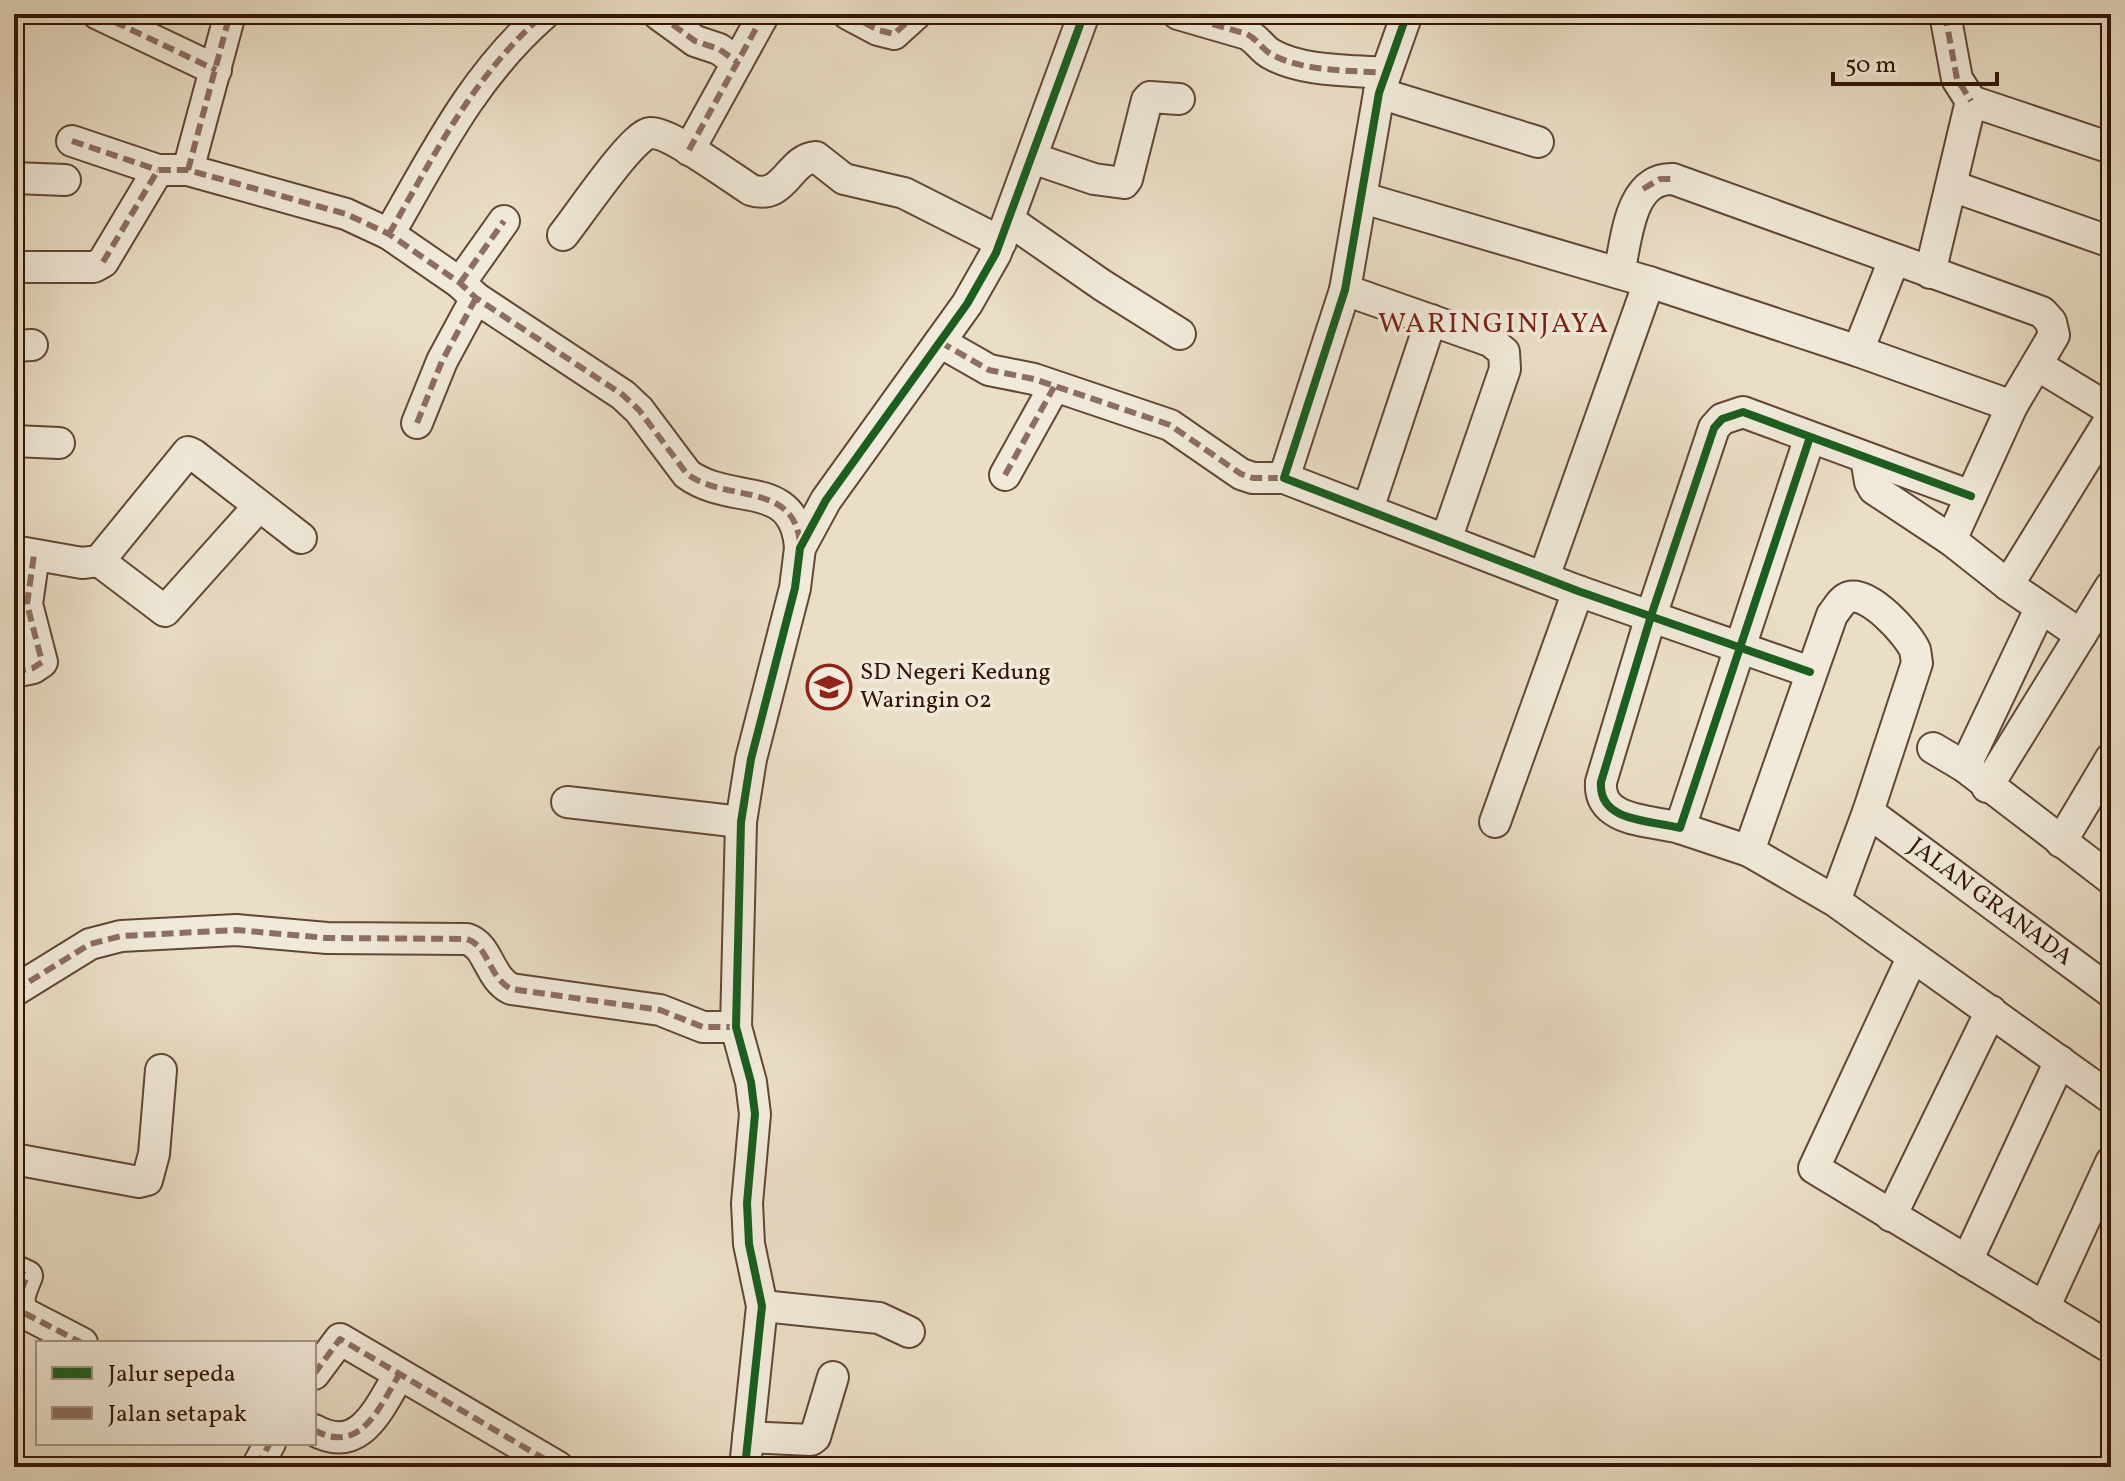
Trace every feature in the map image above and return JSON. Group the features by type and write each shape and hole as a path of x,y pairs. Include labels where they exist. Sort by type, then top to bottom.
{"street":[{"path":"98,14 216,70"},
{"path":"188,170 230,14"},
{"path":"389,234 458,113 478,84 503,53 544,14"},
{"path":"658,14 695,41 719,49 737,62"},
{"path":"689,150 764,14"},
{"path":"848,14 878,30 894,34 916,14"},
{"path":"800,548 826,500 983,278 1005,231 1084,14"},
{"path":"1178,14 1247,34 1257,39 1268,53 1281,58 1382,83 1538,142"},
{"path":"1284,478 1345,290 1382,83 1407,14"},
{"path":"1945,14 1957,79 1971,101 2111,148"},
{"path":"1032,158 1094,179 1124,183 1147,100 1150,97 1179,99"},
{"path":"1930,273 1971,101"},
{"path":"563,235 642,135 658,133 760,193 771,191 802,162 816,157 844,179 904,193 1005,231 1102,285 1180,334"},
{"path":"72,141 158,170 188,170 346,214 389,234 623,395 639,410 687,474 721,490 772,501 788,510 799,527 795,588 751,759 741,822 736,1027 751,1082 755,1114 747,1203 749,1244 762,1306 745,1467"},
{"path":"14,267 94,267 103,262 158,170"},
{"path":"14,178 65,180"},
{"path":"1619,273 1638,198 1651,182 1673,179 2042,312 2051,322 2054,335 2012,406 1951,540"},
{"path":"1952,186 2111,242"},
{"path":"1363,198 1649,282 2012,406"},
{"path":"417,423 468,290 504,221"},
{"path":"1858,351 1894,260"},
{"path":"1544,577 1649,282"},
{"path":"1345,290 1490,341 1504,352 1506,360 1446,540"},
{"path":"1368,509 1431,320"},
{"path":"940,342 989,370 1034,379 1170,425 1241,474 1253,478 1284,478 1578,591 1810,672"},
{"path":"2037,365 2111,410"},
{"path":"1005,475 1054,387"},
{"path":"1971,496 1743,412 1722,419 1714,428 1651,616 1601,790 1607,805 1617,813 1680,828 1749,851 1835,901 2111,1098"},
{"path":"2008,585 2111,418"},
{"path":"1680,828 1810,437"},
{"path":"14,441 59,443"},
{"path":"99,561 188,452 301,538"},
{"path":"1866,458 1874,489 1951,540 2040,609 2081,635"},
{"path":"14,672 33,668 42,662 27,604 24,553 82,563 99,561 165,611 259,506"},
{"path":"1976,777 2081,635 2111,586"},
{"path":"1495,822 1578,591"},
{"path":"1749,851 1832,615 1849,597 1862,597 1874,602 1914,650 1917,663 1835,901"},
{"path":"1976,777 2040,609"},
{"path":"1933,748 2111,879"},
{"path":"2061,842 2111,758"},
{"path":"567,802 741,822"},
{"name":"JALAN GRANADA","path":"1868,812 2111,992"},
{"path":"14,991 90,944 121,936 236,930 327,938 467,939 479,945 497,980 511,989 660,1010 703,1027 736,1027"},
{"path":"1912,958 1814,1168 2111,1348"},
{"path":"1891,1216 1991,1011"},
{"path":"1967,1261 2060,1061"},
{"path":"14,1159 139,1182 147,1180 154,1154 161,1070"},
{"path":"2044,1308 2111,1162"},
{"path":"14,1270 27,1276 19,1296 19,1306 24,1313 78,1341"},
{"path":"762,1306 879,1318 909,1332"},
{"path":"316,1371 340,1339 558,1467"},
{"path":"316,1431 327,1437 348,1435 366,1428 399,1375"},
{"path":"748,1437 811,1440 815,1437 833,1377"},
{"path":"257,1467 269,1445"}],"marked path":[{"path":"98,14 216,70"},
{"path":"188,170 230,14"},
{"path":"389,234 476,90 496,63 544,14"},
{"path":"658,14 695,41 719,49 737,62"},
{"path":"689,150 764,14"},
{"path":"848,14 878,30 894,34 916,14"},
{"path":"1178,14 1247,34 1271,54 1297,64 1385,73"},
{"path":"1945,14 1957,79 1971,101"},
{"path":"72,141 158,170"},
{"path":"103,262 158,170 188,170 346,214 389,234 460,283 476,298 623,395 639,410 687,474 703,483 757,496 786,511 795,524 800,544"},
{"path":"1643,189 1660,179 1673,179"},
{"path":"460,283 504,221"},
{"path":"417,423 442,361 476,298"},
{"path":"940,342 989,370 1034,379 1170,425 1241,474 1253,478 1284,478"},
{"path":"1005,475 1054,387"},
{"path":"14,672 33,668 42,662 27,604 34,555"},
{"path":"14,991 90,944 121,936 236,930 327,938 467,939 480,948 503,984 511,989 660,1010 703,1027 736,1027"},
{"path":"14,1270 27,1276 20,1299 24,1313 78,1341"},
{"path":"316,1371 340,1339 558,1467"},
{"path":"316,1431 344,1437 356,1432 376,1413 399,1375"},
{"path":"257,1467 269,1445"}],"cycle path":[{"path":"745,1467 762,1306 749,1244 747,1203 755,1114 751,1082 736,1027 741,822 751,759 795,588 800,548 826,500 967,304 996,253 1084,14"},
{"path":"1407,14 1379,93 1345,290 1284,478 1578,591 1810,672"},
{"path":"1810,437 1680,828 1642,821 1617,812 1602,795 1601,782 1651,616 1714,428 1722,419 1743,412 1971,496"}],"place":[{"name":"SD Negeri Kedung Waringin 02","path":"829,687"}],"district":[{"name":"WARINGINJAYA","path":"1494,324"}]}
